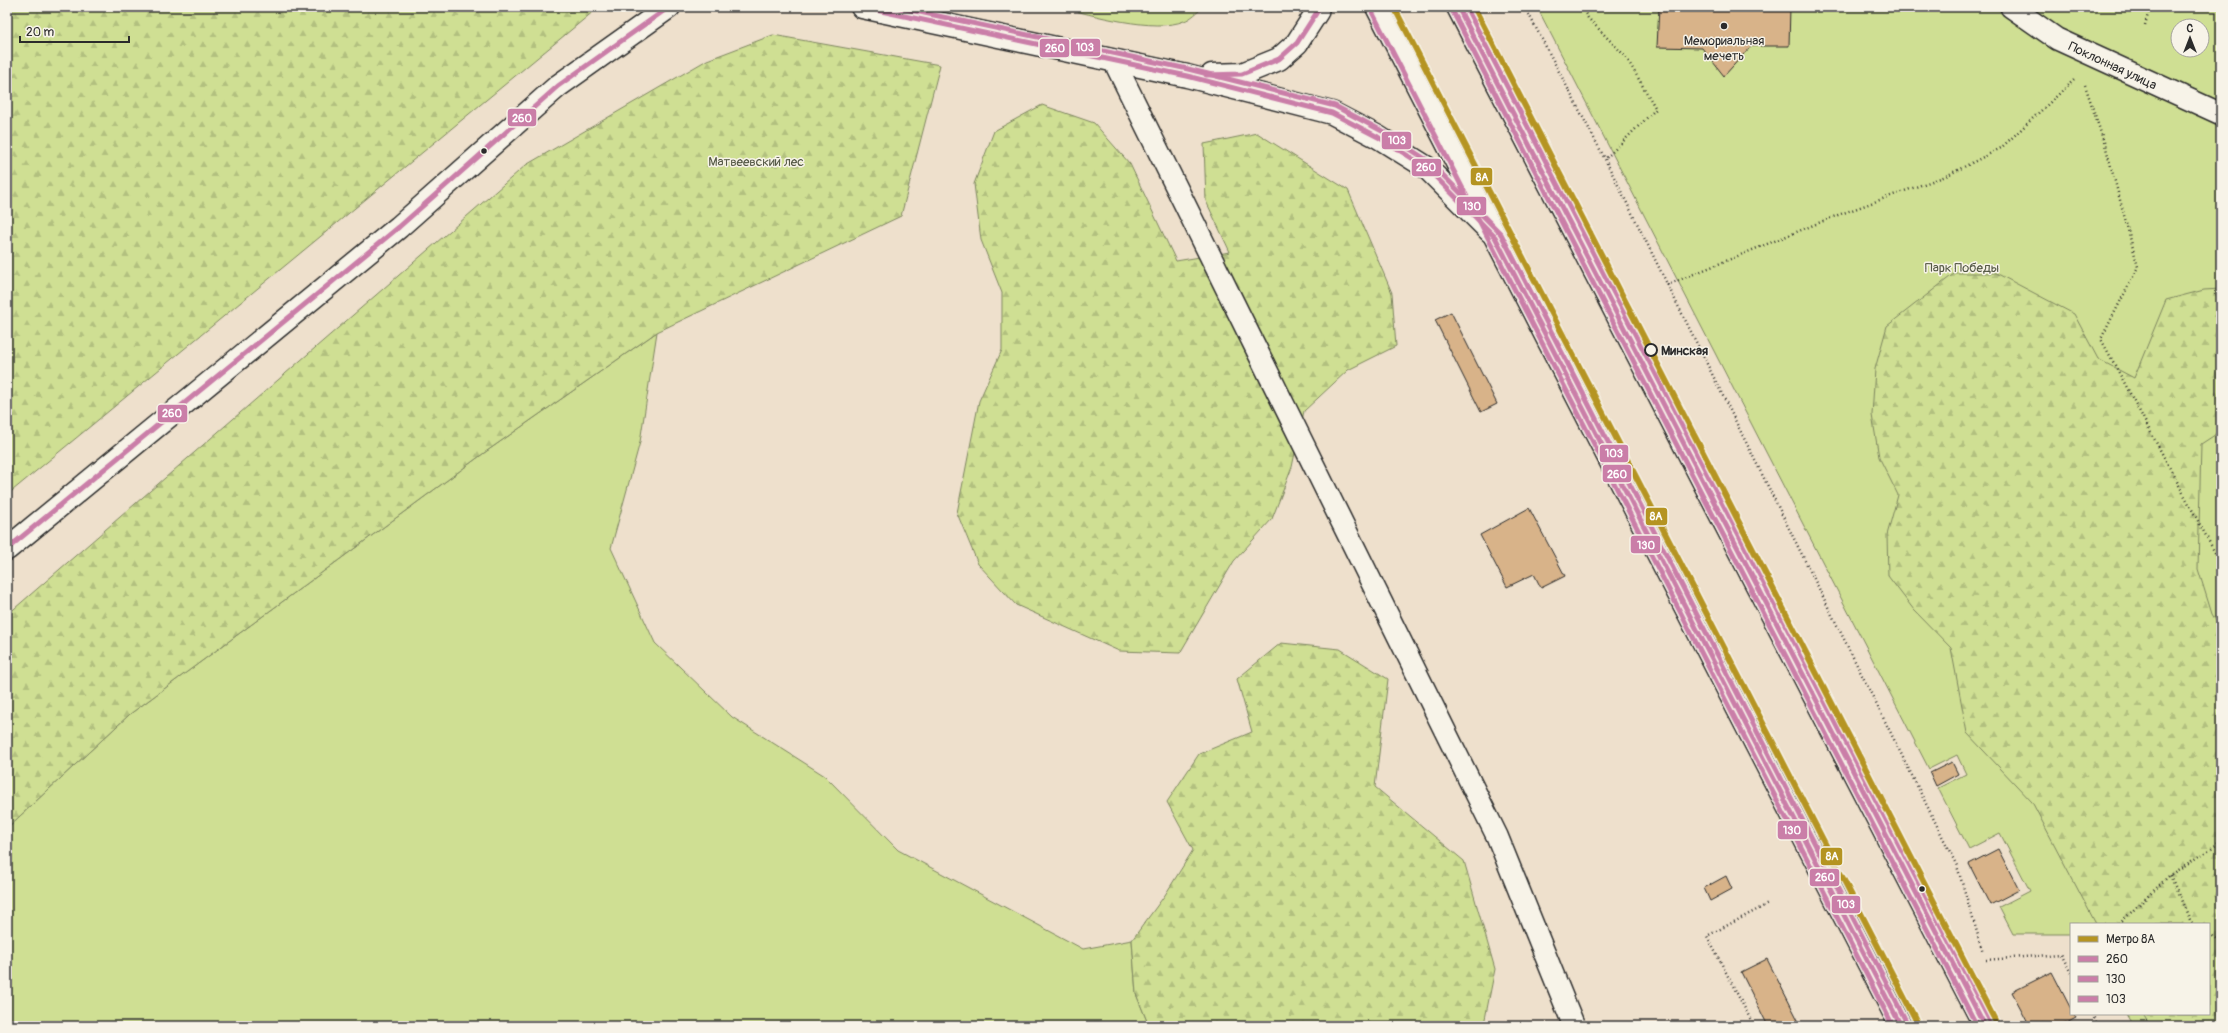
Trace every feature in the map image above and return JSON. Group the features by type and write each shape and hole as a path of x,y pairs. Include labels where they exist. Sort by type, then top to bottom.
{"main road":[{"path":"7,548 399,228 558,86 669,7"},
{"path":"862,7 1187,76 1332,112 1378,137 1426,167 1495,237"},
{"path":"1187,76 1242,74 1279,59 1297,43 1317,12 1318,7"},
{"path":"1377,7 1901,1026"},
{"path":"1458,7 1985,1026"}],"lane":[{"name":"Поклонная улица","path":"2011,7 2057,39 2221,114"},
{"path":"1114,61 1497,836 1574,1026"}],"path":[{"path":"1525,7 1605,159 1958,866 1985,960 1989,966"},
{"path":"1581,7 1588,18 1626,57 1656,109 1605,159"},
{"path":"2145,25 2150,7"},
{"path":"1667,285 1838,215 1946,176 2001,148 2075,79"},
{"path":"2083,81 2106,148 2138,267 2101,339 2221,564"},
{"path":"2120,923 2170,875 2216,845 2221,838"},
{"path":"2170,875 2192,923"},
{"path":"1754,1026 1707,936 1768,904"},
{"path":"2210,935 2221,941"},
{"path":"1985,960 2061,954 2070,971"},
{"path":"2092,1015 2098,1026"},
{"path":"2042,1022 2044,1026"}],"green space":[{"path":"7,7 596,7 594,11 7,495"},
{"path":"1060,7 1204,7 1187,20 1172,24 1157,25 1123,22"},
{"name":"Парк Победы","path":"1537,7 2221,7 2221,1026 2133,1026 2127,1015 2210,1015 2210,923 2070,923 2070,934 2013,934 1999,907 2030,891 2000,833 1969,849 1938,788 1966,774 1957,755 1929,769"},
{"name":"Матвеевский лес","path":"773,35 940,65 901,216 657,332 484,453 130,714 7,828 7,615 526,165 707,60"},
{"path":"1042,105 1094,123 1130,164 1176,261 1230,252 1206,201 1204,144 1257,133 1348,190 1392,293 1396,346 1348,370 1304,411 1292,467 1272,519 1234,561 1180,653 1119,651 1016,605 978,564 957,513 979,401 1002,350 1002,293 981,240 974,184 994,131"},
{"path":"1955,273 1996,273 2074,314 2098,359 2134,378 2166,300 2204,290 2221,289 2221,431 2201,444 2198,569 2212,614 2221,629 2221,1026 2150,1026 2144,1015 2210,1015 2210,923 2095,923 2032,802 1967,733 1951,648 1914,610 1888,576 1887,535 1898,495 1879,457 1872,415 1875,369 1887,326"},
{"path":"657,332 640,442 611,548 655,643 732,717 825,776 898,850 1083,949 1132,940 1136,994 1149,1026 7,1026 7,828 130,714 484,453"},
{"path":"1281,643 1340,649 1388,679 1375,787 1464,861 1495,969 1484,1024 1485,1026 1149,1026 1136,994 1132,940 1165,895 1193,850 1167,802 1199,754 1252,732 1237,679"}],"building":[{"name":"Мемориальная мечеть","path":"1659,7 1790,7 1789,46 1751,46 1724,76 1702,48 1657,47"},
{"path":"1451,312 1497,404 1481,412 1435,320"},
{"path":"1529,508 1565,576 1541,588 1534,574 1507,587 1480,535"},
{"path":"1952,762 1958,774 1936,786 1930,773"},
{"path":"1998,849 2019,890 1990,905 1969,864"},
{"path":"1726,876 1732,889 1710,901 1704,888"},
{"path":"1767,959 1799,1022 1792,1026 1768,1026 1741,972"},
{"path":"2052,972 2070,1007 2070,1015 2074,1015 2076,1018 2061,1026 2030,1026 2012,992"}],"metro line":[{"name":"8А","path":"1394,7 1919,1026"},
{"name":"8А","path":"1474,7 1998,1026"}],"transit line":[{"name":"260","path":"7,549 399,227 558,86 669,7"},
{"name":"260","path":"862,7 1187,76 1332,113 1378,137 1426,167 1495,237 1901,1026"},
{"name":"103","path":"896,7 1188,69 1335,106 1382,131 1430,162 1501,234 1907,1023"},
{"name":"260","path":"1206,75 1242,74 1279,59 1297,43 1317,12 1318,7"},
{"name":"260","path":"1458,7 1985,1026"},
{"name":"103","path":"1466,7 1991,1023"},
{"name":"130","path":"1371,10 1893,1026"},
{"name":"130","path":"1452,10 1977,1026"}],"place":[{"name":"Мемориальная мечеть","path":"1724,26"},
{"name":"Минская","path":"1651,350"}]}
